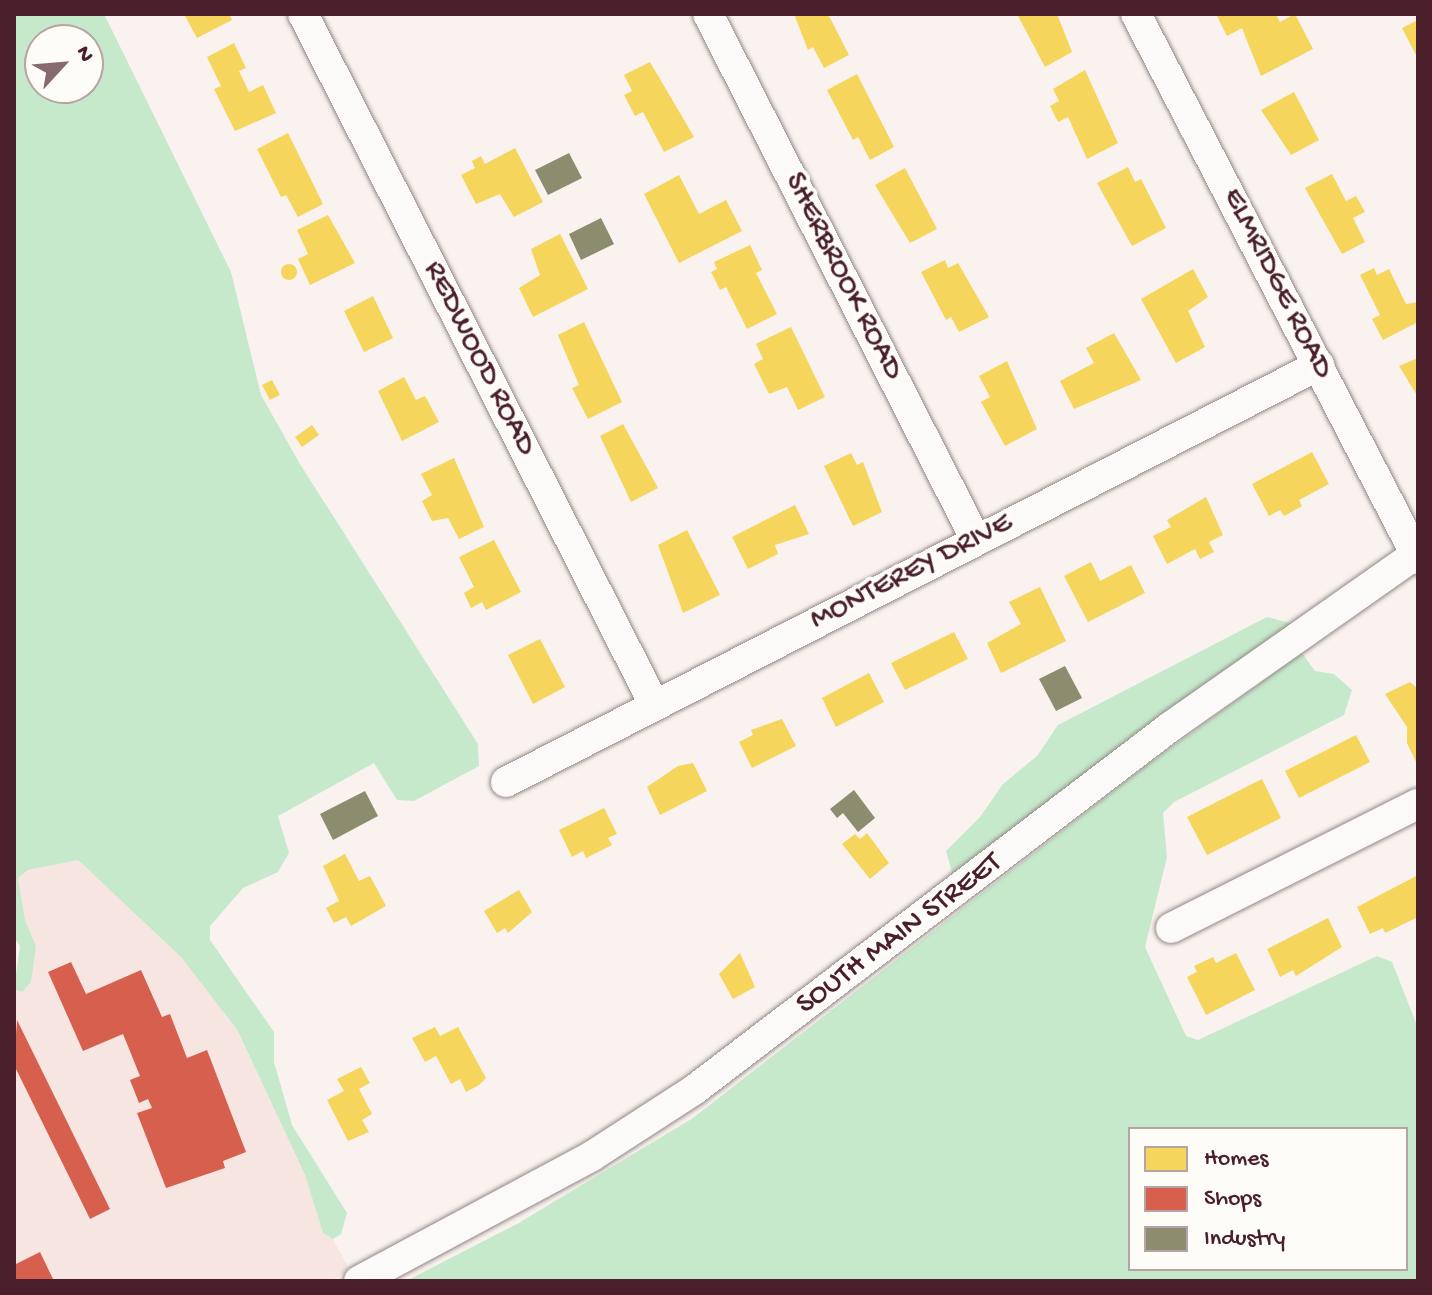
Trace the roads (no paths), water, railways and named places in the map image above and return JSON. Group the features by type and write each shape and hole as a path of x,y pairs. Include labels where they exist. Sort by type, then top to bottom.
{"street":[{"name":"REDWOOD ROAD","path":"303,14 654,704"},
{"name":"SHERBROOK ROAD","path":"708,14 976,540"},
{"name":"ELMRIDGE ROAD","path":"1136,14 1417,556"},
{"name":"MONTEREY DRIVE","path":"506,782 1319,365"},
{"name":"SOUTH MAIN STREET","path":"359,1281 592,1156 694,1090 1170,727 1417,556"},
{"path":"1171,928 1418,804"}]}
